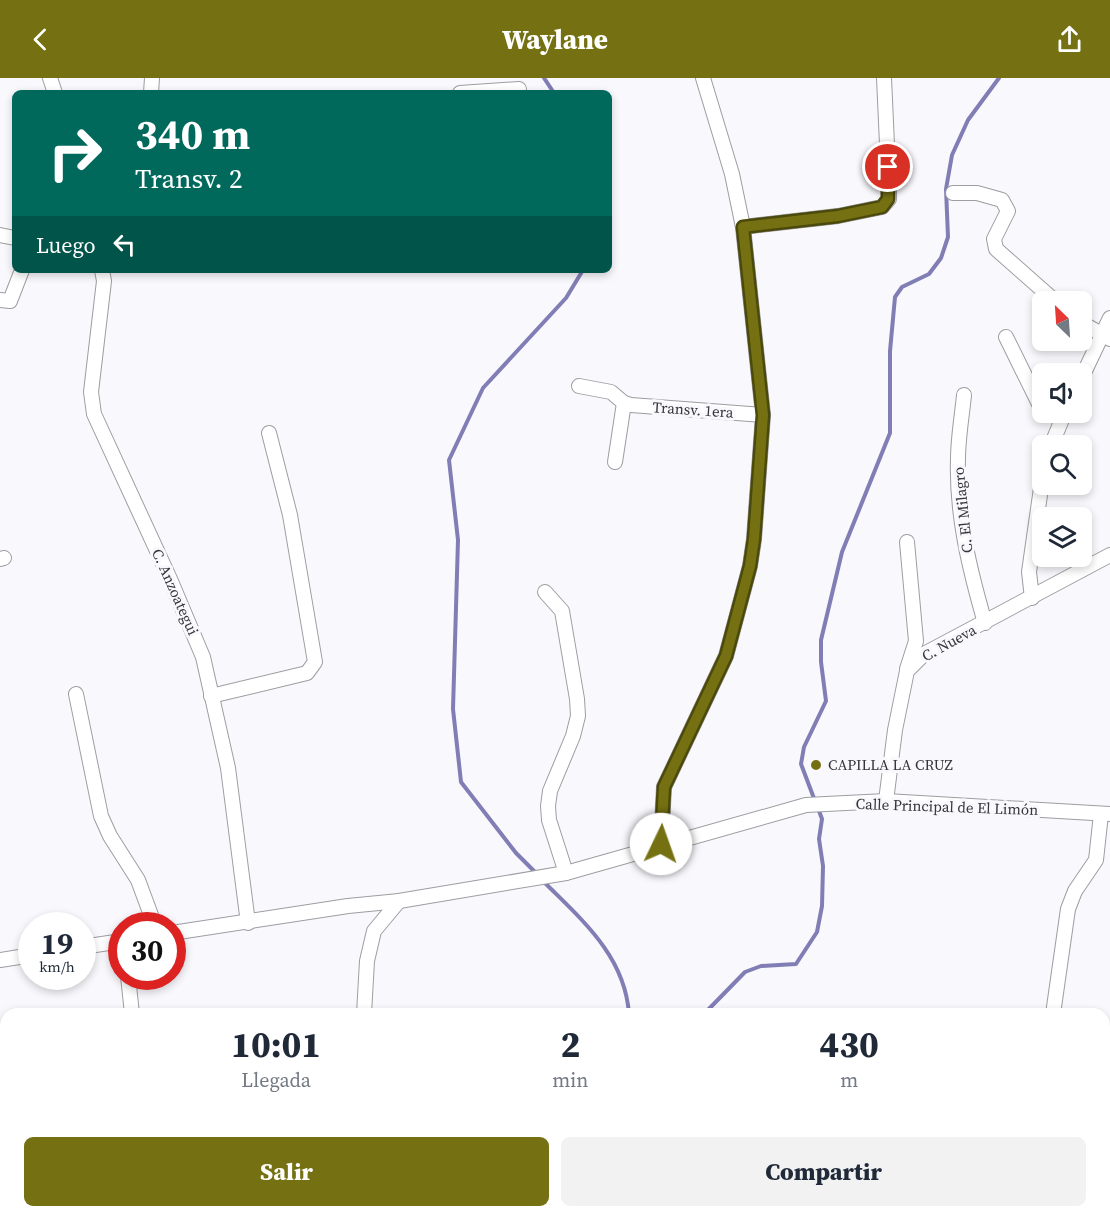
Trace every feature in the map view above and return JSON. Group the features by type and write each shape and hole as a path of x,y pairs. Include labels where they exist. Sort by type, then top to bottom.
{"street":[{"path":"661,844 664,787 726,656 750,566 763,415 743,227 732,174 703,78"},
{"path":"743,227 838,216 882,207 888,199 889,189 884,78"},
{"path":"490,90 519,87"},
{"path":"953,193 977,193 1002,200 1008,211 994,239 996,249 1044,291"},
{"path":"0,300 10,301 21,273"},
{"name":"C. Anzoategui","path":"103,273 104,281 92,392 94,414 170,579 203,657 228,768 248,923"},
{"path":"1090,363 1106,336 1110,318"},
{"path":"1092,328 1106,336"},
{"path":"1006,337 1032,389"},
{"path":"579,386 610,392 624,403 615,462"},
{"name":"C. El Milagro","path":"964,395 957,461 962,520 969,568 985,623"},
{"name":"Transv. 1era","path":"624,403 763,415"},
{"path":"211,696 307,673 315,662 290,515 269,433"},
{"path":"1032,598 1029,572 1040,495"},
{"path":"907,542 916,641 907,671"},
{"name":"C. Nueva","path":"886,801 895,730 907,671 924,654 1110,555"},
{"path":"545,592 562,611 577,699 578,716 573,736 550,791 548,806 549,820 566,873"},
{"path":"76,694 101,816 110,836 123,853 138,880 150,912"},
{"name":"Calle Principal de El Limón","path":"186,931 348,906 399,902 566,873 661,844 807,805 886,801 1105,814"},
{"path":"1054,1008 1068,909 1075,891 1096,860 1105,814"},
{"path":"364,1008 367,961 374,931 399,902"},
{"path":"0,960 18,957"},
{"path":"129,990 131,1008"}],"waterway":[{"path":"544,78 552,90"},
{"path":"815,801 801,764 804,747 826,701 821,640 842,552 890,433 890,351 895,297 902,287 929,274 941,258 948,237 946,189 952,155 968,120 999,78"},
{"path":"537,874 516,853 461,782 453,709 458,540 449,460 483,388 566,298 581,273"},
{"path":"710,1008 745,972 761,966 796,964 817,932 822,906 823,866 819,839 822,819 818,808"},
{"path":"544,882 599,940 619,974 626,993 628,1008"}],"place":[{"name":"CAPILLA LA CRUZ","path":"816,765"}],"route":[{"path":"661,844 664,787 726,656 750,566 754,539 763,415 743,227 838,216 882,207 888,199 888,167"}]}
